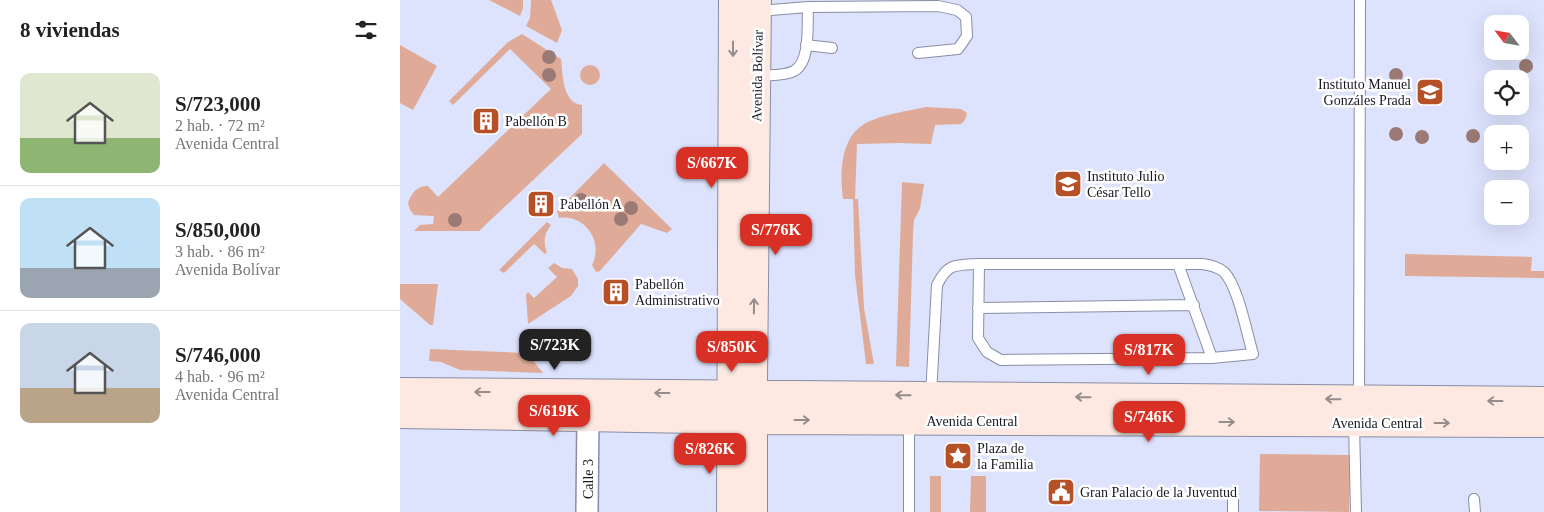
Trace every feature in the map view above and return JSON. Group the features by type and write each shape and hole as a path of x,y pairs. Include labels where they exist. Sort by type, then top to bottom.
{"street":[{"name":"Avenida Bolívar","path":"731,512 742,407 744,203 733,0"},
{"name":"Avenida Bolívar","path":"744,203 757,76 757,6"},
{"name":"Avenida Central","path":"400,392 742,407 909,421 1357,411 1544,401"},
{"name":"Avenida Central","path":"400,414 588,416 931,396 1357,411 1544,423"},
{"name":"Avenida Bolívar","path":"742,407 753,512"},
{"name":"Calle 3","path":"587,512 588,416"}],"lane":[{"path":"1356,512 1360,0"},
{"path":"757,6 938,6 957,10 966,17 967,36 958,49 918,52"},
{"path":"757,76 792,72 800,67 804,60 806,46 808,7"},
{"path":"806,46 832,48"},
{"path":"931,396 937,286 949,267 954,265 979,264 1178,264 1211,265 1224,272 1233,285 1253,354 1212,358 1001,360 987,352 978,338 979,264"},
{"path":"1178,264 1212,358"},
{"path":"978,308 1194,305"},
{"path":"909,421 909,512"},
{"path":"1233,496 1234,512"},
{"path":"1474,499 1475,512"}],"shaded area":[{"path":"489,0 523,0 523,8 520,16"},
{"path":"531,0 551,0 562,30 557,43 526,26 530,18"},
{"path":"522,34 561,59 563,80 567,94 575,103 582,105 582,134 479,231 414,231 420,225 433,224 434,216 414,215 410,210 408,203 415,191 421,187 428,186 438,197 551,89 510,49 453,105 449,101 508,42"},
{"path":"400,45 437,66 413,110 400,103"},
{"path":"590,65 597,68 600,75 597,82 590,85 583,82 580,75 583,68"},
{"path":"926,107 961,109 967,113 961,124 935,125 931,144 857,144 855,199 858,199 864,308 874,364 866,364 855,275 853,199 843,199 842,190 845,150 853,134 866,123 892,114"},
{"path":"604,163 672,229 667,233 641,224 600,271 596,272 592,265 596,247 590,231 577,220 559,218 557,211"},
{"path":"902,182 924,184 920,209 914,220 909,367 896,366"},
{"path":"547,222 551,225 545,238 547,252 545,254 534,244 504,273 499,270"},
{"path":"1405,254 1532,257 1531,271 1544,271 1544,278 1405,276"},
{"path":"554,263 562,268 572,269 578,279 578,286 571,296 528,324 526,295 528,292 534,298 557,277 548,268"},
{"path":"400,284 438,284 433,325 430,325 400,299"},
{"path":"430,349 527,353 543,373 460,370 441,362 429,361"},
{"path":"1260,454 1350,455 1349,512 1259,511"},
{"path":"930,476 941,476 941,512 930,512"},
{"path":"971,476 986,476 986,512 970,512"}],"place":[{"name":"Instituto Manuel Gonzáles Prada","path":"1430,92"},
{"name":"Pabellón B","path":"486,121"},
{"name":"Instituto Julio César Tello","path":"1068,184"},
{"name":"Pabellón A","path":"541,204"},
{"name":"Pabellón Administrativo","path":"616,292"},
{"name":"Plaza de la Familia","path":"958,456"},
{"name":"Gran Palacio de la Juventud","path":"1061,492"}]}
